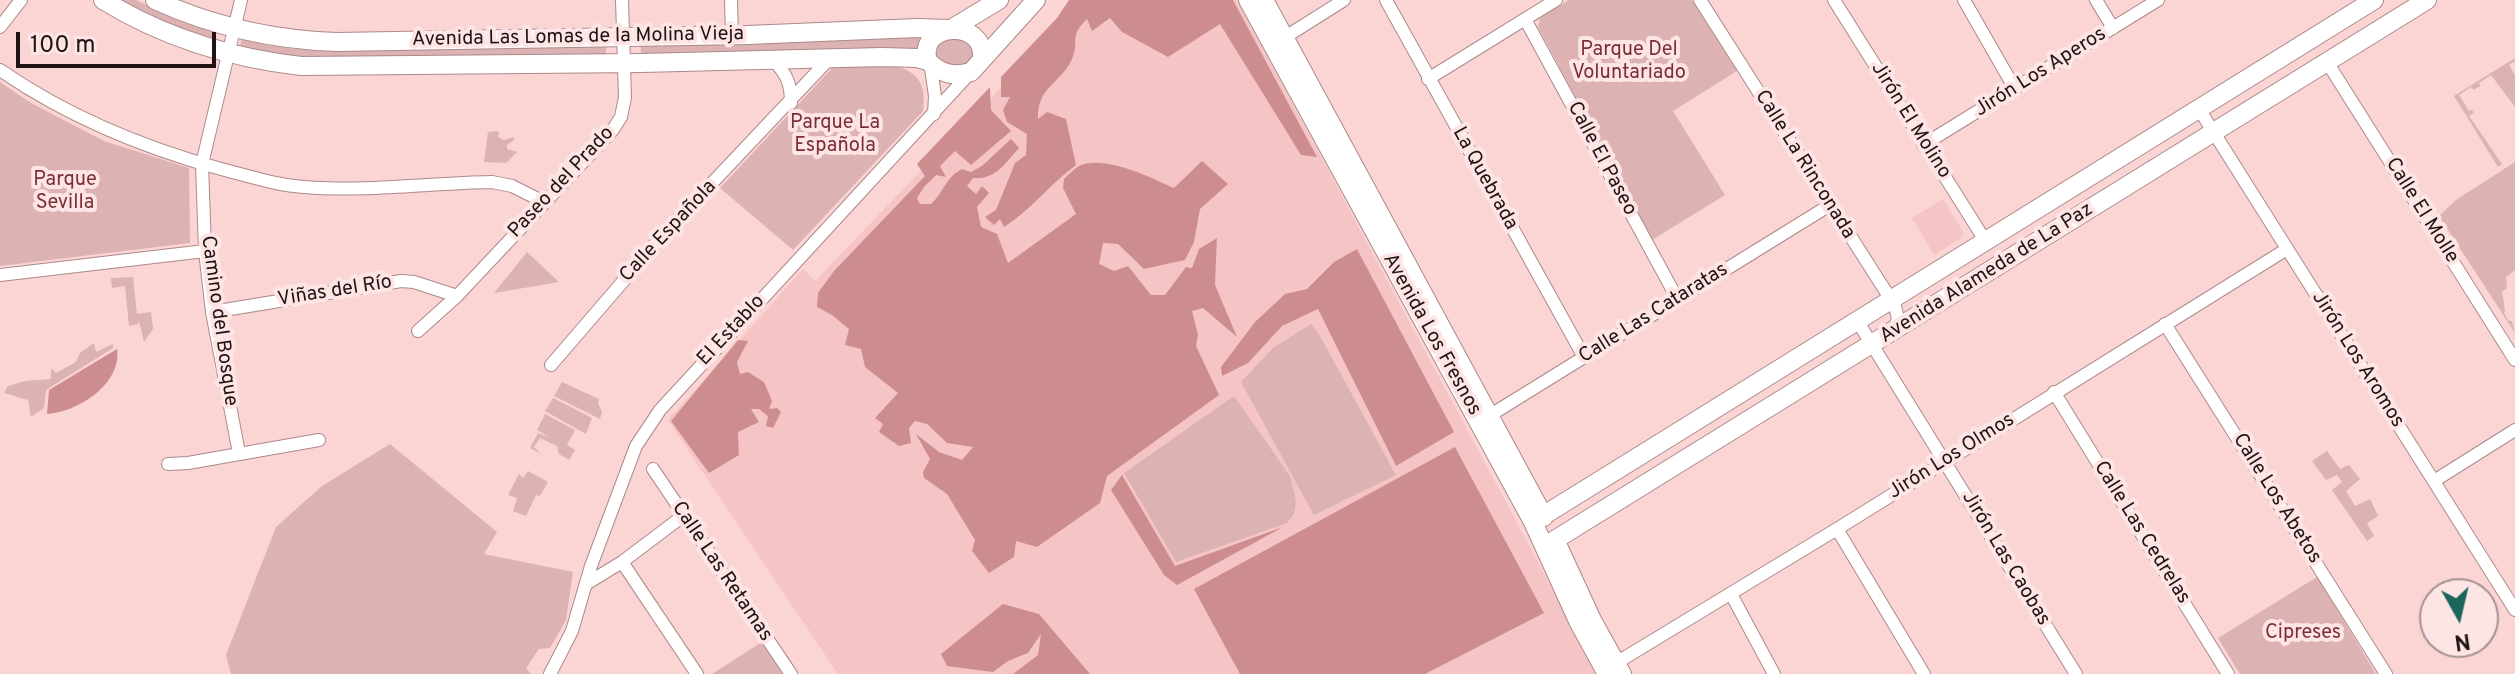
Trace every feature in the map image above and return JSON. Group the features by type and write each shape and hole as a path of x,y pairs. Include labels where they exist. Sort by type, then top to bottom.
{"street":[{"path":"0,27 21,0"},
{"name":"Avenida Las Lomas de la Molina Vieja","path":"103,0 125,14 170,34 228,54 265,62 336,67 831,57 899,57 929,62"},
{"name":"Avenida Las Lomas de la Molina Vieja","path":"155,0 234,28 304,41 951,29"},
{"name":"Camino del Bosque","path":"239,453 212,312 205,251 202,164 241,0"},
{"name":"Paseo del Prado","path":"418,331 457,296 612,131 621,117 625,97 622,0"},
{"path":"731,0 732,35"},
{"path":"929,62 948,74 977,66 1036,0"},
{"name":"Avenida Los Fresnos","path":"1248,0 1278,41 1538,519 1579,623 1615,670"},
{"name":"Avenida Los Fresnos","path":"1264,0 1278,41"},
{"path":"1278,41 1344,0"},
{"name":"La Quebrada","path":"1386,0 1584,357"},
{"path":"1428,79 1556,0"},
{"name":"Calle La Rinconada","path":"1700,0 1891,301 1898,314 1893,332"},
{"name":"Jirón El Molino","path":"1834,0 1986,242"},
{"path":"1964,0 2015,89"},
{"path":"2096,0 2113,28"},
{"name":"Jirón Los Aperos","path":"1923,145 2158,0"},
{"name":"Avenida Alameda de La Paz","path":"1538,519 2374,0"},
{"name":"Avenida Alameda de La Paz","path":"1550,543 2427,0"},
{"path":"917,28 956,20 994,3"},
{"path":"934,114 933,83 926,51 930,41 994,3"},
{"name":"Calle El Paseo","path":"1525,19 1678,300"},
{"path":"951,29 975,37 983,48 977,66"},
{"name":"Calle Española","path":"551,365 663,235 791,103 831,57"},
{"path":"899,57 920,67 933,83"},
{"path":"773,60 785,72 791,87 791,103"},
{"name":"Calle El Molle","path":"2327,62 2515,360"},
{"name":"El Establo","path":"551,674 572,631 636,446 660,410 977,66"},
{"path":"0,70 33,93 107,132 263,181 303,187 353,188 492,182 512,186 544,202"},
{"name":"Jirón Los Aromos","path":"2199,109 2515,610"},
{"name":"Calle Las Cataratas","path":"1484,419 1830,205"},
{"name":"Jirón Los Olmos","path":"1615,670 1731,594 2287,249"},
{"path":"0,275 205,251"},
{"name":"Viñas del Río","path":"212,312 401,281 457,296"},
{"name":"Jirón Las Caobas","path":"1858,322 2076,674"},
{"name":"Calle Los Abetos","path":"2165,324 2386,674"},
{"name":"Calle Las Cedrelas","path":"2054,392 2228,674"},
{"path":"2434,481 2515,430"},
{"path":"168,464 319,440"},
{"name":"Calle Las Retamas","path":"653,469 791,674"},
{"path":"586,584 622,562 683,516"},
{"path":"1837,529 1924,674"},
{"path":"622,562 697,674"},
{"path":"2503,591 2515,584"},
{"path":"1731,594 1774,674"}],"shaded area":[{"path":"1069,0 1233,0 1317,157 1301,155 1220,24 1168,57 1122,32 1110,18 1092,31 1087,19 1076,35 1072,59 1041,99 1038,119 1047,112 1066,119 1076,165 1014,220 1004,227 1000,219 994,225 985,217 996,210 1015,163 1026,155 1027,134 1007,122 1003,110 1010,97 1001,97 1001,77 1057,18"},
{"path":"1085,0 1237,0 1598,674 838,674 668,420 803,269 815,281"},
{"path":"990,87 991,110 1011,131 971,165 955,151 940,166 946,177 936,175 924,187 917,198 920,204 931,204 956,173 962,169 971,172 982,166 1011,139 1019,148 1004,165 988,176 973,178 967,186 976,194 982,186 989,193 977,207 981,227 997,234 1008,263 1076,214 1063,188 1064,179 1079,166 1089,163 1114,165 1174,188 1202,161 1228,184 1200,209 1194,242 1185,260 1144,269 1118,244 1103,243 1099,264 1114,271 1128,266 1151,295 1165,295 1186,267 1192,268 1199,249 1217,238 1215,285 1237,337 1203,308 1192,311 1198,335 1196,346 1219,395 1107,476 1100,503 1037,547 1016,541 1014,557 989,573 972,551 975,540 947,494 924,478 923,472 930,459 916,434 939,452 962,460 973,447 947,443 927,424 915,421 909,428 911,443 899,446 879,432 883,424 875,418 898,393 865,367 861,349 845,345 849,329 817,307 818,293 834,271 925,176 917,164"},
{"path":"1943,199 1964,233 1934,255 1912,218"},
{"path":"1357,249 1454,432 1396,466 1318,309 1282,326 1248,363 1222,376 1221,367 1255,322 1285,294 1307,289 1334,262"},
{"path":"738,340 748,341 737,362 740,374 748,372 764,382 772,401 769,409 777,408 781,412 773,428 766,426 768,416 759,409 751,409 759,422 738,432 739,455 709,473 671,421"},
{"path":"117,349 113,374 96,394 72,408 47,414 49,390"},
{"path":"1455,447 1544,613 1425,674 1240,674 1194,589"},
{"path":"1122,475 1175,566 1283,527 1177,585 1164,575 1111,490"},
{"path":"1003,604 1039,614 1090,674 1013,674 1038,655 1041,634 1028,653 1008,661 993,672 947,666 941,654"}],"green space":[{"path":"112,0 136,0 170,16 216,31 213,43"},
{"name":"Parque Del Voluntariado","path":"1569,0 1692,0 1737,71 1673,111 1725,195 1652,240 1538,27 1540,18"},
{"path":"932,32 921,48 641,54 640,40"},
{"path":"242,38 292,49 606,42 606,55 329,61 239,50"},
{"path":"950,39 964,40 974,46 972,63 954,67 936,60 933,49 938,43"},
{"path":"2515,58 2509,65 2515,75 2515,107 2491,75 2474,90 2471,87 2459,95 2469,111 2474,113 2469,116 2502,164 2498,167 2454,96"},
{"name":"Parque La Española","path":"835,65 882,65 909,72 919,80 923,111 793,250 720,188"},
{"name":"Parque Sevilla","path":"0,82 31,103 104,141 189,168 190,243 0,266"},
{"path":"497,131 498,137 504,140 514,137 507,149 517,152 506,163 484,162 488,132"},
{"path":"2515,162 2515,270 2506,277 2507,288 2502,292 2504,313 2512,321 2515,333 2439,216 2456,200"},
{"path":"527,252 559,282 494,293"},
{"path":"133,277 137,314 151,312 153,329 144,342 139,321 129,326 125,286 112,288 111,278"},
{"path":"1311,324 1396,475 1314,515 1241,382 1273,348"},
{"path":"94,343 96,352 113,344 113,348 46,390 44,408 31,417 28,400 4,393 8,386 51,379 51,368 56,373 76,362 80,353"},
{"path":"562,382 599,399 600,419 554,396"},
{"path":"1234,396 1290,476 1296,501 1294,514 1287,523 1176,562 1124,473"},
{"path":"553,398 592,418 586,434 545,411"},
{"path":"545,414 575,430 567,445 575,450 569,460 559,454 557,446 540,438 534,447 541,454 530,448 538,433 549,437 537,430"},
{"path":"390,444 497,532 484,554 573,572 566,620 550,648 539,649 526,668 531,674 231,674 226,655 276,527 322,486"},
{"path":"2327,451 2340,469 2349,465 2360,479 2346,491 2355,506 2370,499 2378,516 2367,523 2374,536 2367,541 2332,490 2342,482 2337,475 2326,480 2312,461"},
{"path":"528,471 548,482 540,496 536,495 526,516 513,511 517,498 508,495 519,474 523,478"},
{"name":"Cipreses","path":"2317,577 2376,674 2240,674 2218,638"},
{"path":"762,642 783,674 712,674"}]}
